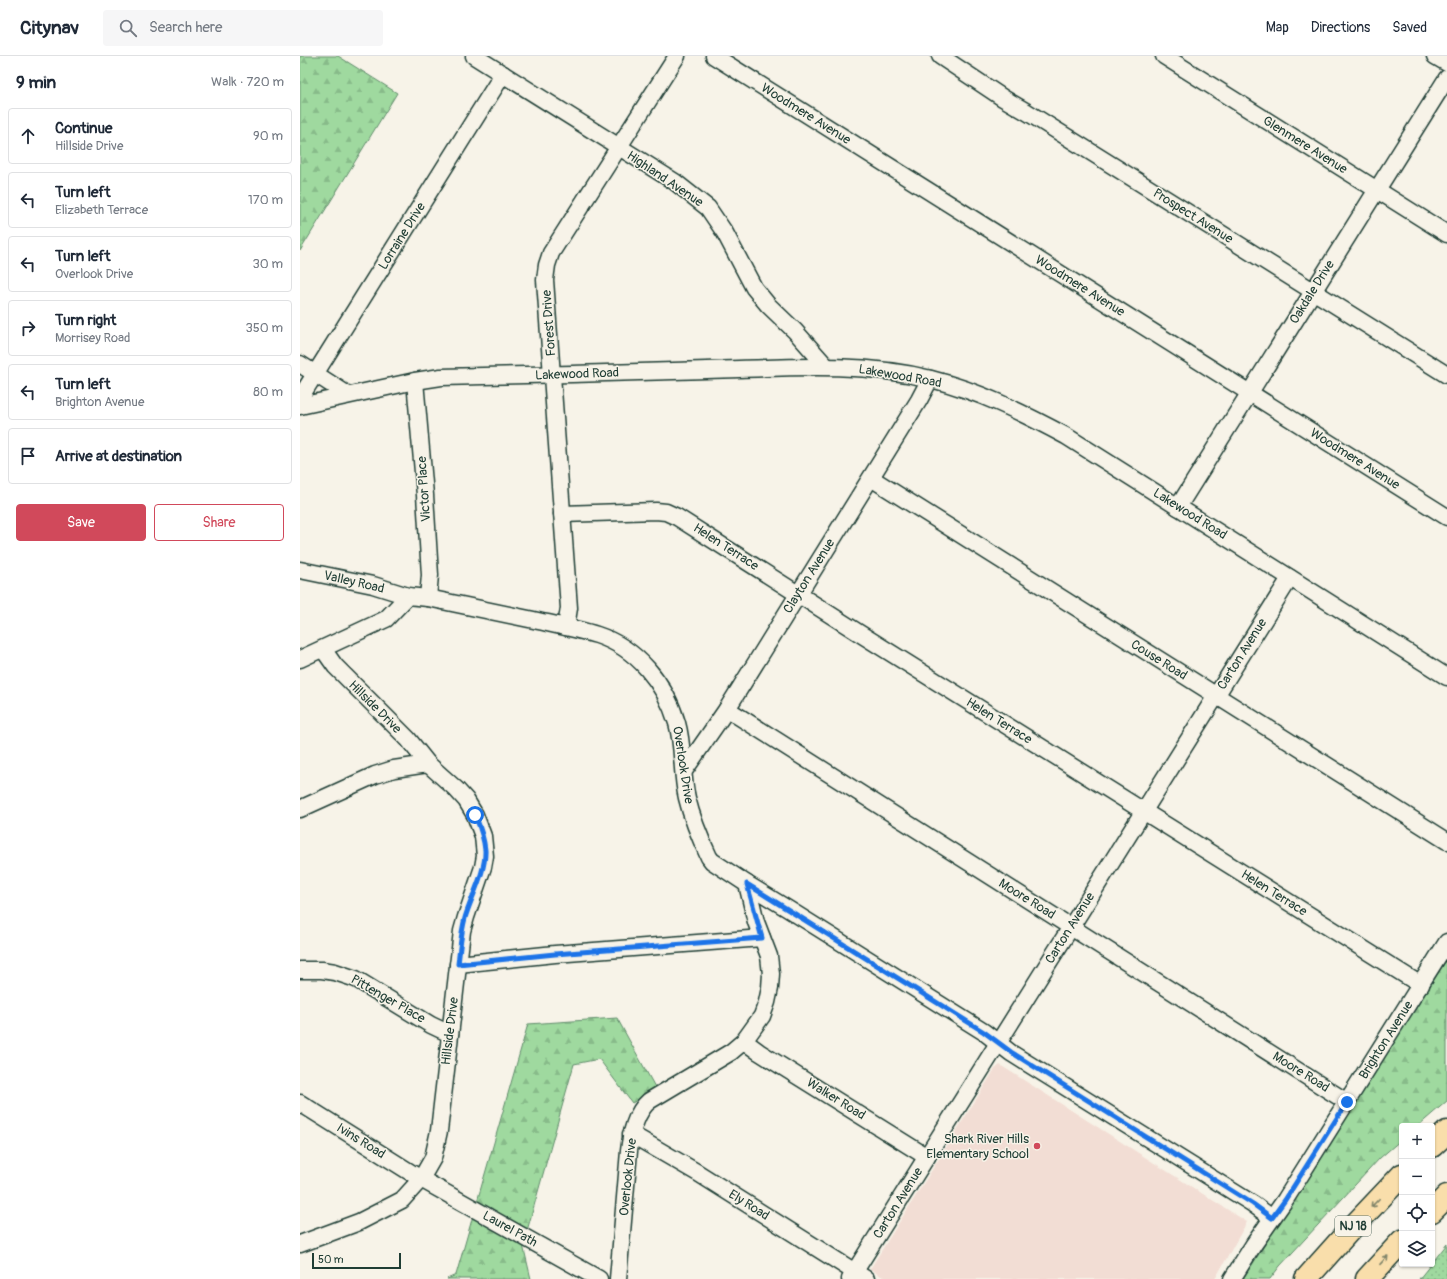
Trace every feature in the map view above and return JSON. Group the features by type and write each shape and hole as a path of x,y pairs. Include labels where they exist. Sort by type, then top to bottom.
{"highway":[{"path":"1435,1143 1447,1132"},
{"name":"NJ 18","path":"1306,1279 1399,1178"},
{"path":"1435,1208 1447,1196"},
{"path":"1367,1279 1399,1244"}],"street":[{"name":"Highland Avenue","path":"474,56 675,182 708,208 725,233 754,288 768,305 795,331 826,366"},
{"name":"Forest Drive","path":"566,627 569,608 552,375 546,280 547,265 551,253 677,56"},
{"name":"Woodmere Avenue","path":"714,56 1447,517"},
{"name":"Prospect Avenue","path":"940,56 1003,98 1447,375"},
{"name":"Glenmere Avenue","path":"1164,56 1447,234"},
{"path":"1435,56 1447,63"},
{"name":"Lorraine Drive","path":"300,398 504,74"},
{"name":"Oakdale Drive","path":"1178,507 1447,78"},
{"path":"300,364 348,395"},
{"name":"Lakewood Road","path":"300,406 415,380 441,377 826,366 892,372 930,379 993,400 1026,414 1066,436 1447,677"},
{"name":"Clayton Avenue","path":"684,771 727,709 919,400 930,379"},
{"name":"Victor Place","path":"415,380 430,575 428,598"},
{"name":"Couse Road","path":"871,478 1447,841"},
{"name":"Helen Terrace","path":"562,514 656,511 666,512 678,516 798,594 1420,985"},
{"name":"Valley Road","path":"300,570 373,585 408,596"},
{"name":"Carton Avenue","path":"857,1277 927,1157 1290,578"},
{"path":"300,659 386,619 408,596"},
{"name":"Overlook Drive","path":"408,596 428,598 597,635 612,641 632,654 648,669 661,685 671,705 678,725 686,797 696,827 709,857 712,861 747,884 762,938 769,956 771,974 767,1002 762,1016 744,1041 731,1052 646,1104 636,1121 632,1134 618,1279"},
{"name":"Hillside Drive","path":"300,1244 359,1222 402,1200 422,1179 433,1158 439,1131 462,931 483,867 485,850 483,836 475,815 466,800 428,764 408,739 335,666 323,649"},
{"name":"Moore Road","path":"727,709 1072,926 1347,1102"},
{"path":"300,809 375,775 394,769 428,764"},
{"path":"747,884 965,1020 1011,1052 1253,1204 1272,1218"},
{"path":"458,964 555,954 762,938"},
{"name":"Brighton Avenue","path":"1232,1279 1285,1200 1447,942"},
{"name":"Pittenger Place","path":"300,970 310,969 328,971 356,979 431,1025 450,1034"},
{"name":"Walker Road","path":"744,1041 759,1052 927,1157"},
{"name":"Ivins Road","path":"300,1103 422,1179"},
{"name":"Ely Road","path":"632,1134 692,1169 857,1277"},
{"name":"Laurel Path","path":"422,1179 599,1279"}],"shaded area":[{"name":"Shark River Hills Elementary School","path":"1000,1065 1247,1222 1215,1279 886,1279 870,1269 995,1069"}],"green space":[{"path":"300,56 338,56 397,93 300,251"},
{"path":"1447,959 1447,1101 1421,1123 1399,1123 1399,1142 1380,1158 1280,1266 1270,1279 1243,1279"},
{"path":"617,1018 656,1089 632,1103 599,1059 574,1064 523,1245 531,1279 447,1279 456,1275 528,1024"},
{"path":"1447,1244 1447,1279 1419,1279 1429,1267 1435,1267 1435,1259"}],"place":[{"name":"Shark River Hills Elementary School","path":"1037,1146"}],"route":[{"path":"475,815 483,836 485,856 483,867 462,931 458,964 555,954 762,938 756,922 747,884 984,1032 1011,1052 1253,1204 1272,1218 1347,1102"}]}
